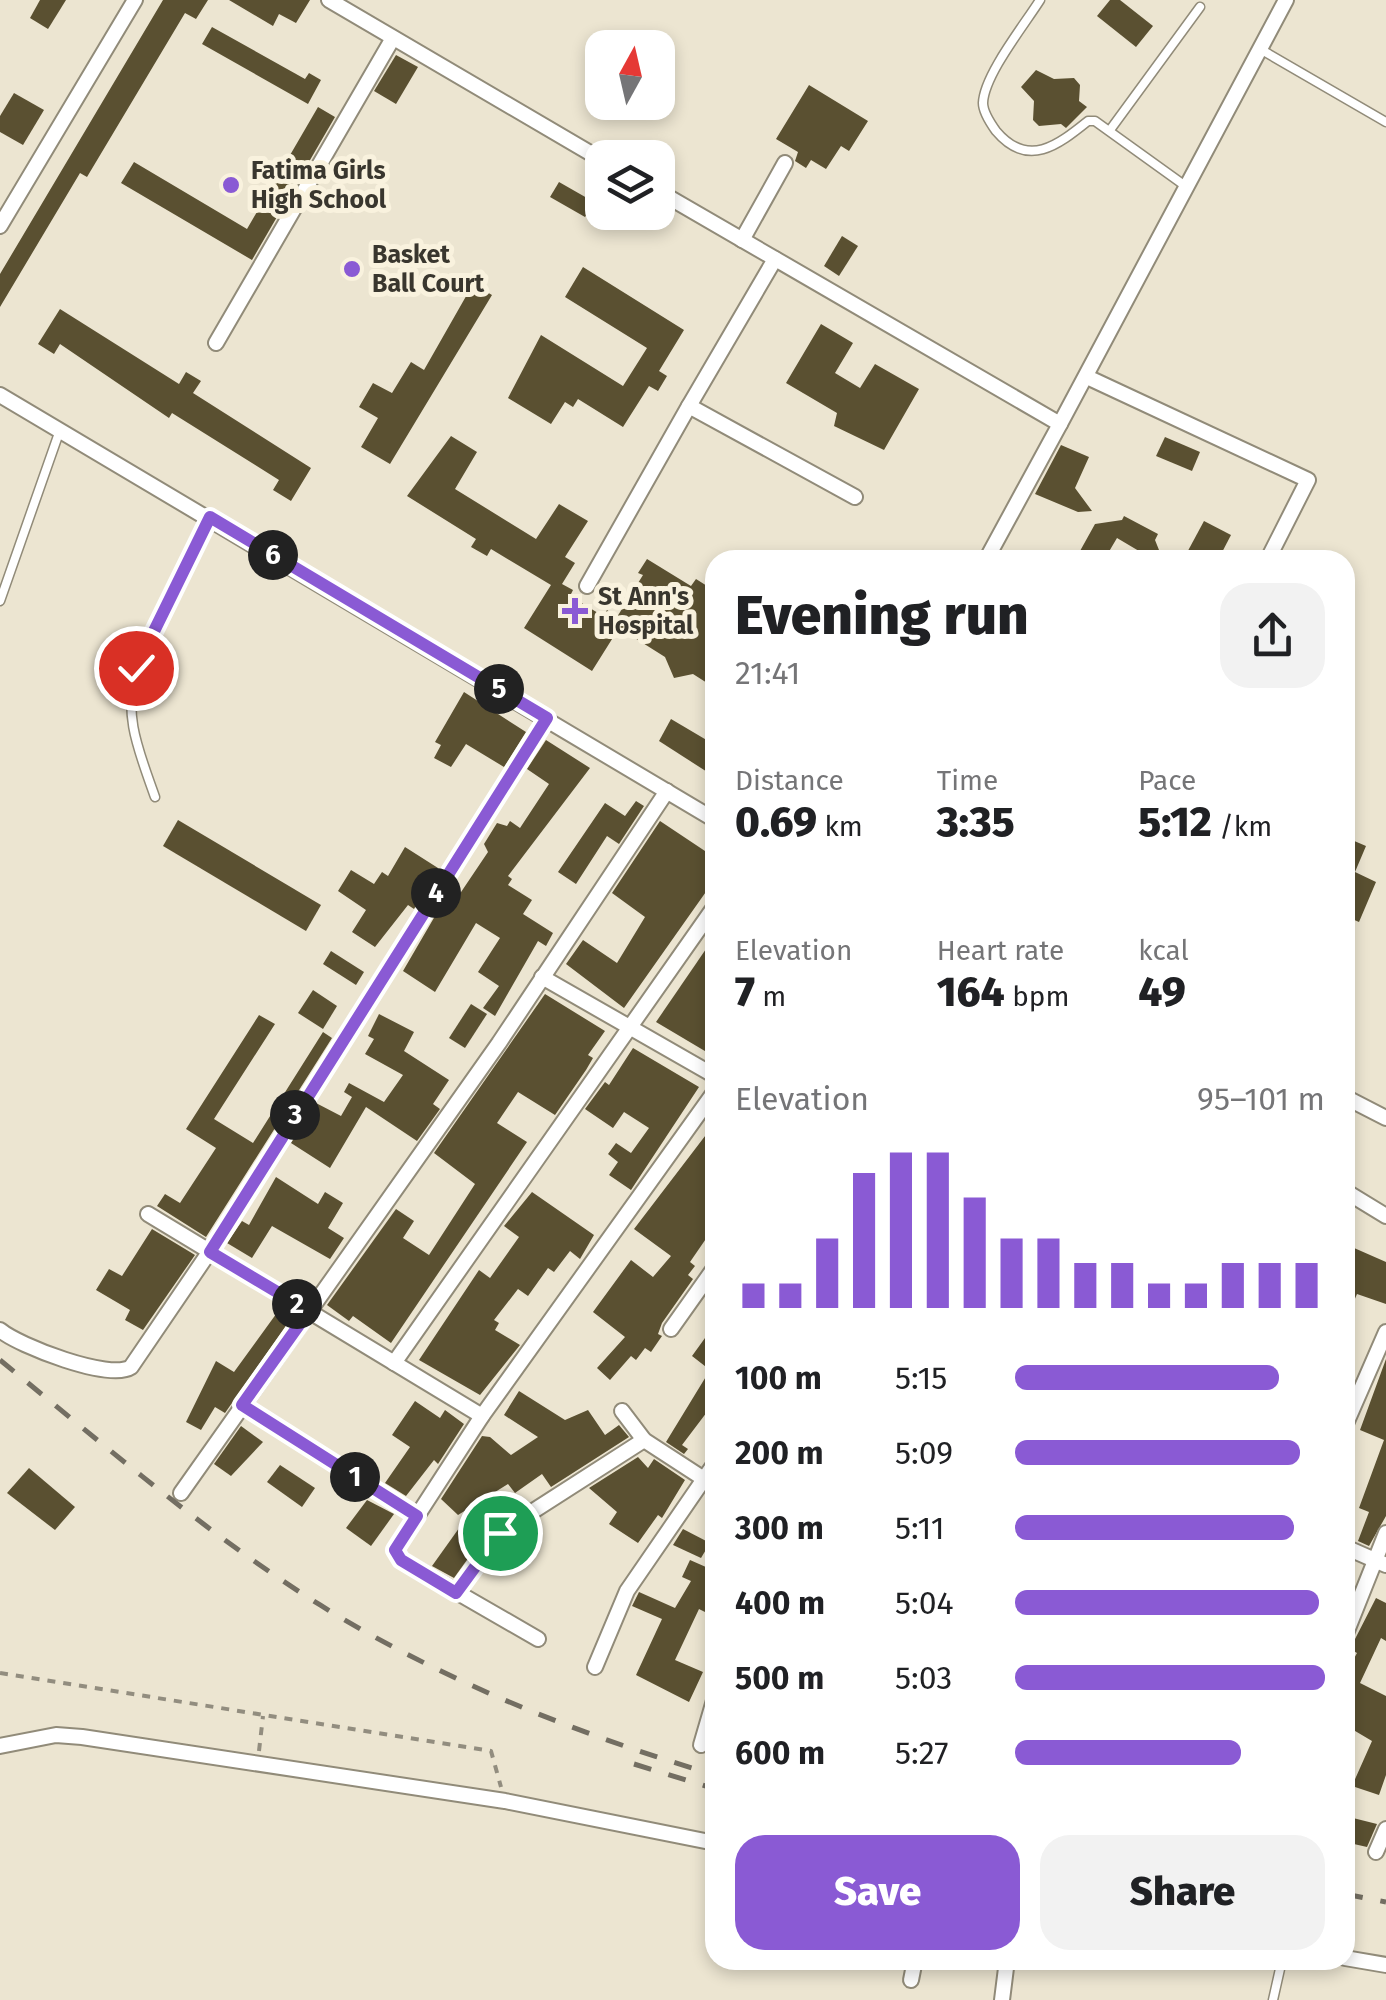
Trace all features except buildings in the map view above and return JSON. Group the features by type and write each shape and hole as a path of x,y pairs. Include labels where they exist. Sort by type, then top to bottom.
{"street":[{"path":"0,226 135,0"},
{"path":"329,0 585,150"},
{"path":"991,550 1286,0"},
{"path":"216,343 393,38"},
{"path":"742,240 786,163"},
{"path":"675,202 1060,424"},
{"path":"587,586 775,259"},
{"path":"1087,377 1308,480 1273,550"},
{"path":"0,396 210,517 705,814"},
{"path":"689,406 854,497"},
{"path":"0,1330 25,1347 124,1372 210,1252 547,718"},
{"path":"181,1493 542,977 667,791"},
{"path":"394,1362 705,920"},
{"path":"542,977 705,1070"},
{"path":"1355,1103 1386,1118"},
{"path":"538,1639 396,1556 417,1516 482,1416 705,1105"},
{"path":"1355,1197 1386,1216"},
{"path":"148,1214 482,1416"},
{"path":"671,1329 705,1281"},
{"path":"1355,1403 1386,1332"},
{"path":"242,1405 417,1516"},
{"path":"595,1668 627,1591 704,1479 644,1440 622,1411"},
{"path":"456,1593 500,1533 644,1440"},
{"path":"1355,1616 1381,1563 1386,1533"},
{"path":"1355,1551 1381,1563"},
{"path":"701,1745 705,1731"},
{"path":"0,1746 56,1734 505,1802 705,1841"},
{"path":"1376,1852 1386,1828"},
{"path":"1355,1959 1386,1964"},
{"path":"910,1980 912,1970"},
{"path":"1002,2000 1006,1970"}],"lane":[{"path":"1040,0 993,75 983,103 989,122 1004,139 1033,153 1062,143 1088,121 1110,130 1184,185"},
{"path":"1110,130 1200,7"},
{"path":"1259,48 1386,122"},
{"path":"0,600 60,430"},
{"path":"155,797 130,725 130,692 210,517"},
{"path":"1273,2000 1280,1970"}],"path":[{"path":"0,1672 491,1751 505,1802"},
{"path":"258,1762 263,1716"}],"railway":[{"path":"0,1360 249,1558 338,1616 428,1665 522,1707 617,1744 705,1772"},
{"path":"634,1764 705,1786"},
{"path":"1355,1896 1386,1902"}],"place":[{"name":"Fatima Girls High School","path":"231,185"},
{"name":"Basket Ball Court","path":"352,269"},
{"name":"St Ann's Hospital","path":"575,611"}],"route":[{"path":"136,668 210,517 547,718 210,1252 309,1311 242,1405 417,1516 395,1550 396,1556 456,1593 500,1533"}]}
